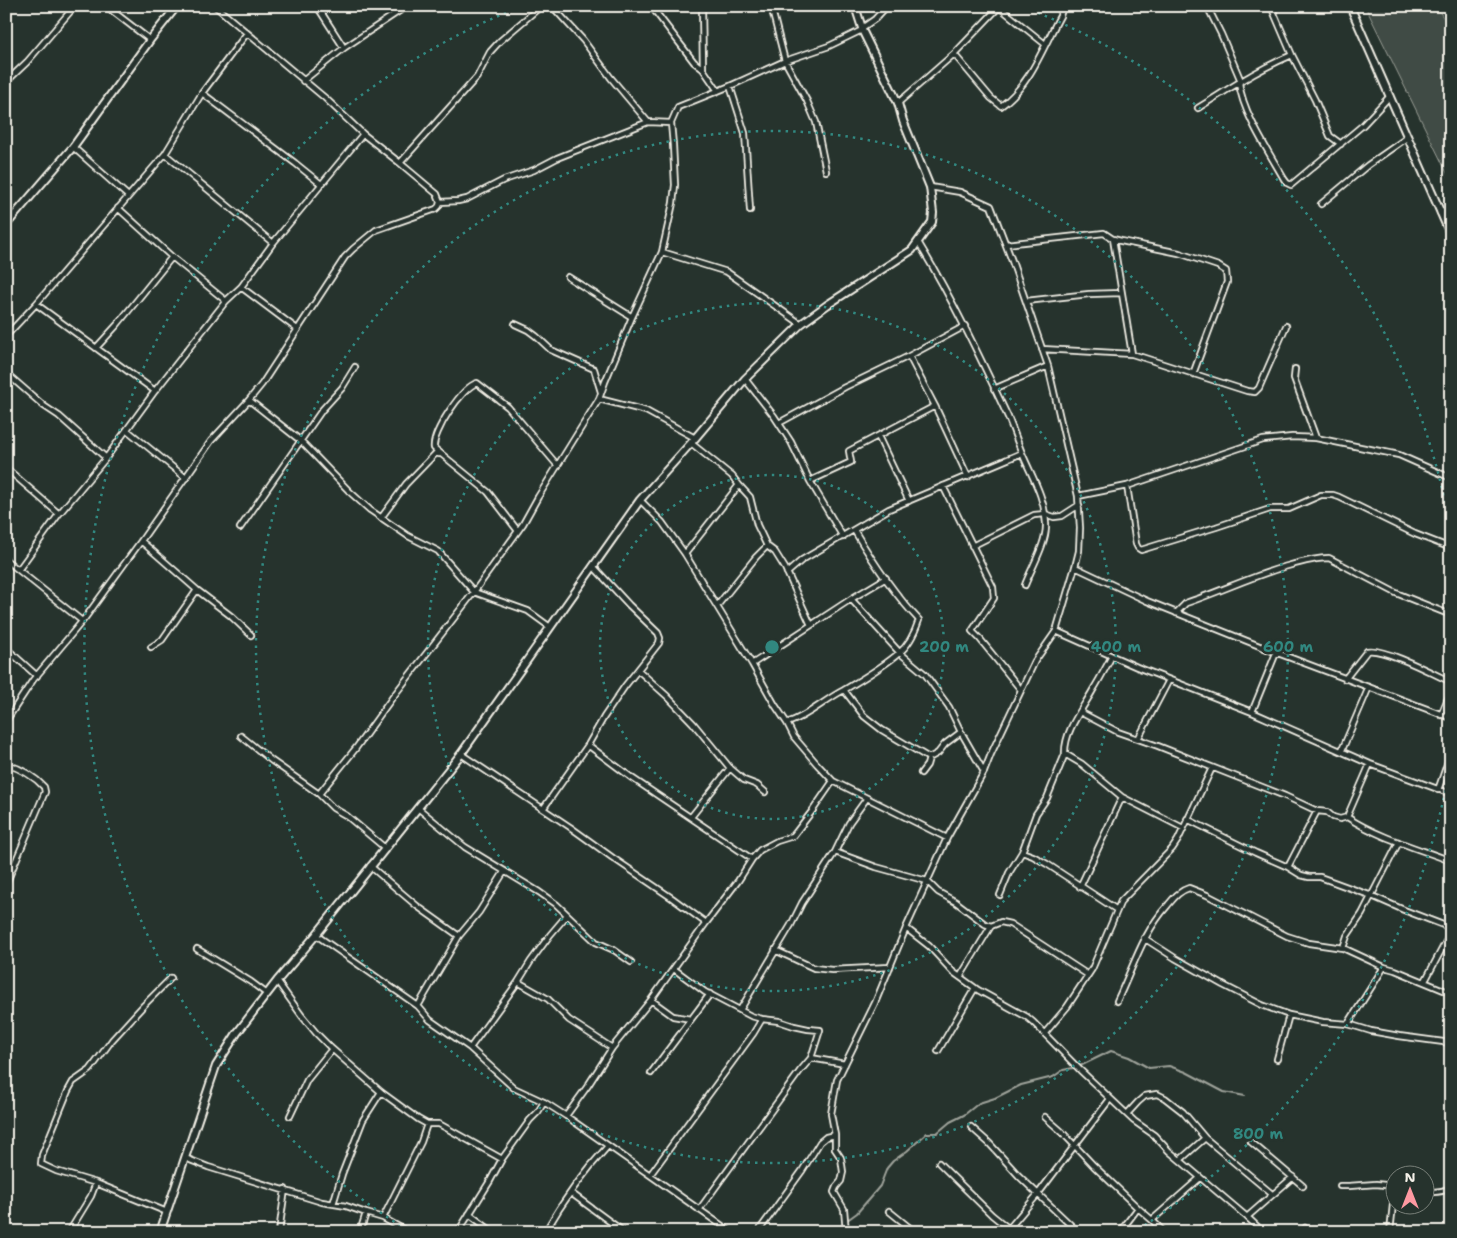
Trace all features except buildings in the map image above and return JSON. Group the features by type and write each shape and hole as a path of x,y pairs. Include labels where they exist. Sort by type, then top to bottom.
{"street":[{"path":"6,82 27,62 75,6"},
{"path":"106,6 150,40"},
{"path":"6,225 73,148 150,40 177,6"},
{"path":"6,721 37,676 82,621 141,541 211,441 249,400 274,366 332,276 353,248 376,230 436,209 439,206 440,202 437,194 363,134 325,98 215,6"},
{"path":"317,6 344,48"},
{"path":"303,81 344,48 407,6"},
{"path":"400,163 477,77 490,52 541,6"},
{"path":"552,6 583,40 611,78 648,122"},
{"path":"651,6 694,62 703,69 718,91"},
{"path":"702,6 703,69"},
{"path":"771,6 785,61 816,122 826,171"},
{"path":"170,1232 160,1230 216,1066 237,1033 461,754 640,500 745,379 802,324 912,250 932,222 933,212 930,187 903,121 898,103 862,29 855,6"},
{"path":"319,794 356,748 518,531 599,399 632,317 662,252 673,203 675,184 671,123 678,107 785,61 829,46 862,29 887,6"},
{"path":"954,54 991,98 1001,106 1009,100 1027,78 1060,16 1063,6"},
{"path":"1207,6 1221,34 1240,82 1240,95 1254,125 1284,179 1289,184 1292,185 1363,125 1390,96"},
{"path":"1271,6 1330,136 1341,144"},
{"path":"1350,6 1451,236"},
{"path":"898,103 954,54 999,7 1045,44"},
{"path":"6,336 36,304 164,154 202,93 246,33"},
{"path":"1198,108 1275,62 1292,55"},
{"path":"730,86 745,133 750,210"},
{"path":"202,93 321,184"},
{"path":"440,202 458,201 467,198 504,180 534,170 557,158 648,122 671,123"},
{"path":"19,569 226,301 241,287 273,243 363,134"},
{"path":"1321,204 1368,165 1408,137"},
{"path":"73,148 128,196"},
{"path":"164,154 273,243"},
{"path":"846,1232 844,1209 834,1192 841,1181 843,1172 841,1158 835,1149 835,1135 831,1114 837,1080 875,1003 906,928 947,838 984,772 1035,661 1056,631 1080,543 1078,496 1048,366 991,206 960,192 930,187"},
{"path":"118,208 172,258 226,301"},
{"path":"1440,213 1451,209"},
{"path":"1006,244 1104,233 1113,239 1179,253 1218,266 1226,271 1227,282 1193,374"},
{"path":"1113,239 1132,354"},
{"path":"918,242 940,278 965,326 1009,419 1043,500 1046,526 1043,542 1025,584"},
{"path":"662,252 727,272 802,324"},
{"path":"96,348 172,258"},
{"path":"568,277 632,317"},
{"path":"241,287 297,329"},
{"path":"1026,301 1089,294 1121,293"},
{"path":"36,304 155,391"},
{"path":"515,324 528,330 551,350 594,369 601,392"},
{"path":"6,325 12,330"},
{"path":"779,423 965,326"},
{"path":"1042,349 1132,354 1255,392 1260,388 1286,326"},
{"path":"909,356 968,477"},
{"path":"994,389 1048,366"},
{"path":"240,528 322,410 342,388 355,367"},
{"path":"1296,369 1294,378 1316,438"},
{"path":"6,373 44,406 59,416 106,458"},
{"path":"745,379 779,423 791,442 810,481 843,537"},
{"path":"518,531 488,492 434,448 436,437 448,415 459,398 477,383 508,407 558,466"},
{"path":"599,399 646,411 693,441 732,476 750,497 757,525 767,546 775,552 787,573 811,625"},
{"path":"249,400 301,441 370,510 408,536 438,551 474,592 528,611 550,627"},
{"path":"810,481 851,462 848,451 935,406"},
{"path":"127,430 186,478"},
{"path":"878,436 909,501"},
{"path":"1078,496 1127,486 1263,440 1292,437 1316,438 1399,455 1451,478"},
{"path":"381,518 406,484 416,476 436,453 443,456"},
{"path":"787,573 802,560 889,509 1022,453"},
{"path":"6,468 60,514"},
{"path":"685,554 739,485"},
{"path":"943,486 993,587 994,598 972,631 1021,690"},
{"path":"1127,486 1136,544 1141,550 1270,509 1292,508 1321,495 1339,497 1415,534 1451,548"},
{"path":"640,500 662,522 685,554 794,737 803,748 833,781 947,838"},
{"path":"972,546 1034,515 1062,516 1079,505"},
{"path":"787,723 810,713 900,652 910,639 919,620 896,594 854,530"},
{"path":"141,541 251,635"},
{"path":"717,606 767,546"},
{"path":"1176,613 1186,603 1269,572 1303,561 1329,558 1396,592 1451,615"},
{"path":"6,560 82,621"},
{"path":"544,809 588,745 604,717 659,643 658,633 593,566"},
{"path":"1075,567 1176,613 1276,653 1451,718"},
{"path":"752,664 886,578"},
{"path":"151,647 162,640 197,590"},
{"path":"851,599 929,680 949,707 984,772"},
{"path":"1056,631 1169,680 1342,750 1370,764 1451,794"},
{"path":"6,648 37,676"},
{"path":"1345,679 1367,651 1373,650 1395,657 1451,682"},
{"path":"1252,712 1276,653"},
{"path":"1000,895 1009,873 1022,852 1036,814 1048,798 1064,754 1067,738 1112,656"},
{"path":"638,670 693,723 730,768 744,780 757,785 765,792"},
{"path":"1138,739 1169,680"},
{"path":"1342,750 1369,687"},
{"path":"844,690 864,716 882,730 929,758"},
{"path":"1441,714 1451,691"},
{"path":"1080,712 1118,732 1285,796 1317,811 1327,812 1333,817 1340,819 1347,817"},
{"path":"921,773 929,758 938,753 945,744 961,732"},
{"path":"241,736 272,761 319,794 385,848"},
{"path":"588,745 632,778 752,859"},
{"path":"1438,790 1451,753"},
{"path":"461,754 544,809 706,923"},
{"path":"1064,754 1082,764 1122,797 1183,828"},
{"path":"6,764 14,766 34,777 44,787 45,792 6,884"},
{"path":"1347,817 1370,764"},
{"path":"691,817 730,768"},
{"path":"1045,1033 1067,1007 1088,975 1096,961 1121,901 1172,849 1178,840 1212,768"},
{"path":"566,1116 612,1048 674,969 752,859 760,850 777,841 793,836 833,781"},
{"path":"1080,887 1122,797"},
{"path":"740,1010 791,925 802,903 867,798"},
{"path":"418,808 465,847 556,904 596,942 614,950 631,962"},
{"path":"1288,866 1317,811"},
{"path":"1347,817 1357,824 1451,862"},
{"path":"1187,819 1256,853 1288,866 1301,875 1309,877 1320,876 1451,930 1426,981"},
{"path":"1343,948 1347,936 1372,896 1399,842"},
{"path":"835,852 876,867 927,882 938,892 990,926"},
{"path":"1022,852 1047,864 1117,910"},
{"path":"370,866 417,906 459,936"},
{"path":"418,1006 459,936 478,912 504,872"},
{"path":"1117,1001 1130,975 1144,938 1153,923 1177,894 1188,888 1287,936 1309,943 1343,948 1384,967 1426,981 1451,993"},
{"path":"470,1048 531,961 567,915"},
{"path":"960,977 990,926 1001,922 1010,924 1088,975"},
{"path":"906,928 929,946 953,972 976,988 1027,1017 1110,1099 1154,1135 1168,1151 1263,1232"},
{"path":"316,935 418,1006 430,1020 470,1048 514,1088 544,1102 566,1116 731,1232"},
{"path":"1144,938 1223,985 1262,1005 1289,1015 1323,1022 1348,1024 1390,1035 1451,1043"},
{"path":"197,949 267,994"},
{"path":"775,950 814,968 832,970 890,967"},
{"path":"1348,1024 1384,967"},
{"path":"674,969 697,987 740,1010 762,1019 820,1030 811,1058 699,1210"},
{"path":"166,1212 96,1183 56,1171 41,1164 42,1156 68,1090 73,1082 90,1070 112,1040 171,978"},
{"path":"277,981 302,1016 332,1049 381,1092 427,1124 438,1124 502,1159"},
{"path":"518,982 548,999 569,1020 612,1048"},
{"path":"938,1051 976,988"},
{"path":"651,1073 710,994"},
{"path":"651,1000 672,1016 691,1019"},
{"path":"1277,1059 1289,1015"},
{"path":"650,1175 762,1019"},
{"path":"290,1116 307,1080 332,1049"},
{"path":"811,1058 845,1064"},
{"path":"333,1204 342,1174 363,1120 381,1092"},
{"path":"1127,1114 1145,1096 1157,1094 1165,1098 1183,1112 1205,1138 1272,1194"},
{"path":"939,1163 1007,1230 1038,1194 1110,1099"},
{"path":"458,1232 502,1159 544,1102"},
{"path":"1045,1117 1164,1232"},
{"path":"383,1218 421,1142 427,1124"},
{"path":"971,1127 1078,1232"},
{"path":"758,1232 802,1171 820,1142 826,1137 835,1135"},
{"path":"1180,1160 1205,1138"},
{"path":"1251,1142 1303,1186"},
{"path":"545,1232 560,1206 608,1146"},
{"path":"185,1158 208,1167 383,1218 408,1232"},
{"path":"1152,1220 1200,1178"},
{"path":"1247,1217 1293,1178"},
{"path":"69,1232 91,1196 96,1183"},
{"path":"1340,1186 1384,1185"},
{"path":"1434,1192 1451,1188"},
{"path":"279,1232 285,1189"},
{"path":"571,1193 624,1232"},
{"path":"1120,1232 1138,1208"},
{"path":"889,1212 915,1232"},
{"path":"360,1232 366,1213"},
{"path":"469,1214 493,1232"},
{"path":"1390,1232 1392,1216"},
{"path":"1301,1232 1305,1228"}],"shaded area":[{"path":"1365,6 1436,6 1451,30 1451,181"}],"waterway":[{"path":"846,1221 857,1213 880,1186 887,1168 893,1161 927,1133 937,1133 979,1103 995,1098 1021,1085 1053,1077 1063,1070 1078,1067 1111,1051 1129,1057 1149,1068 1169,1066 1186,1072 1224,1092 1245,1096"}]}
